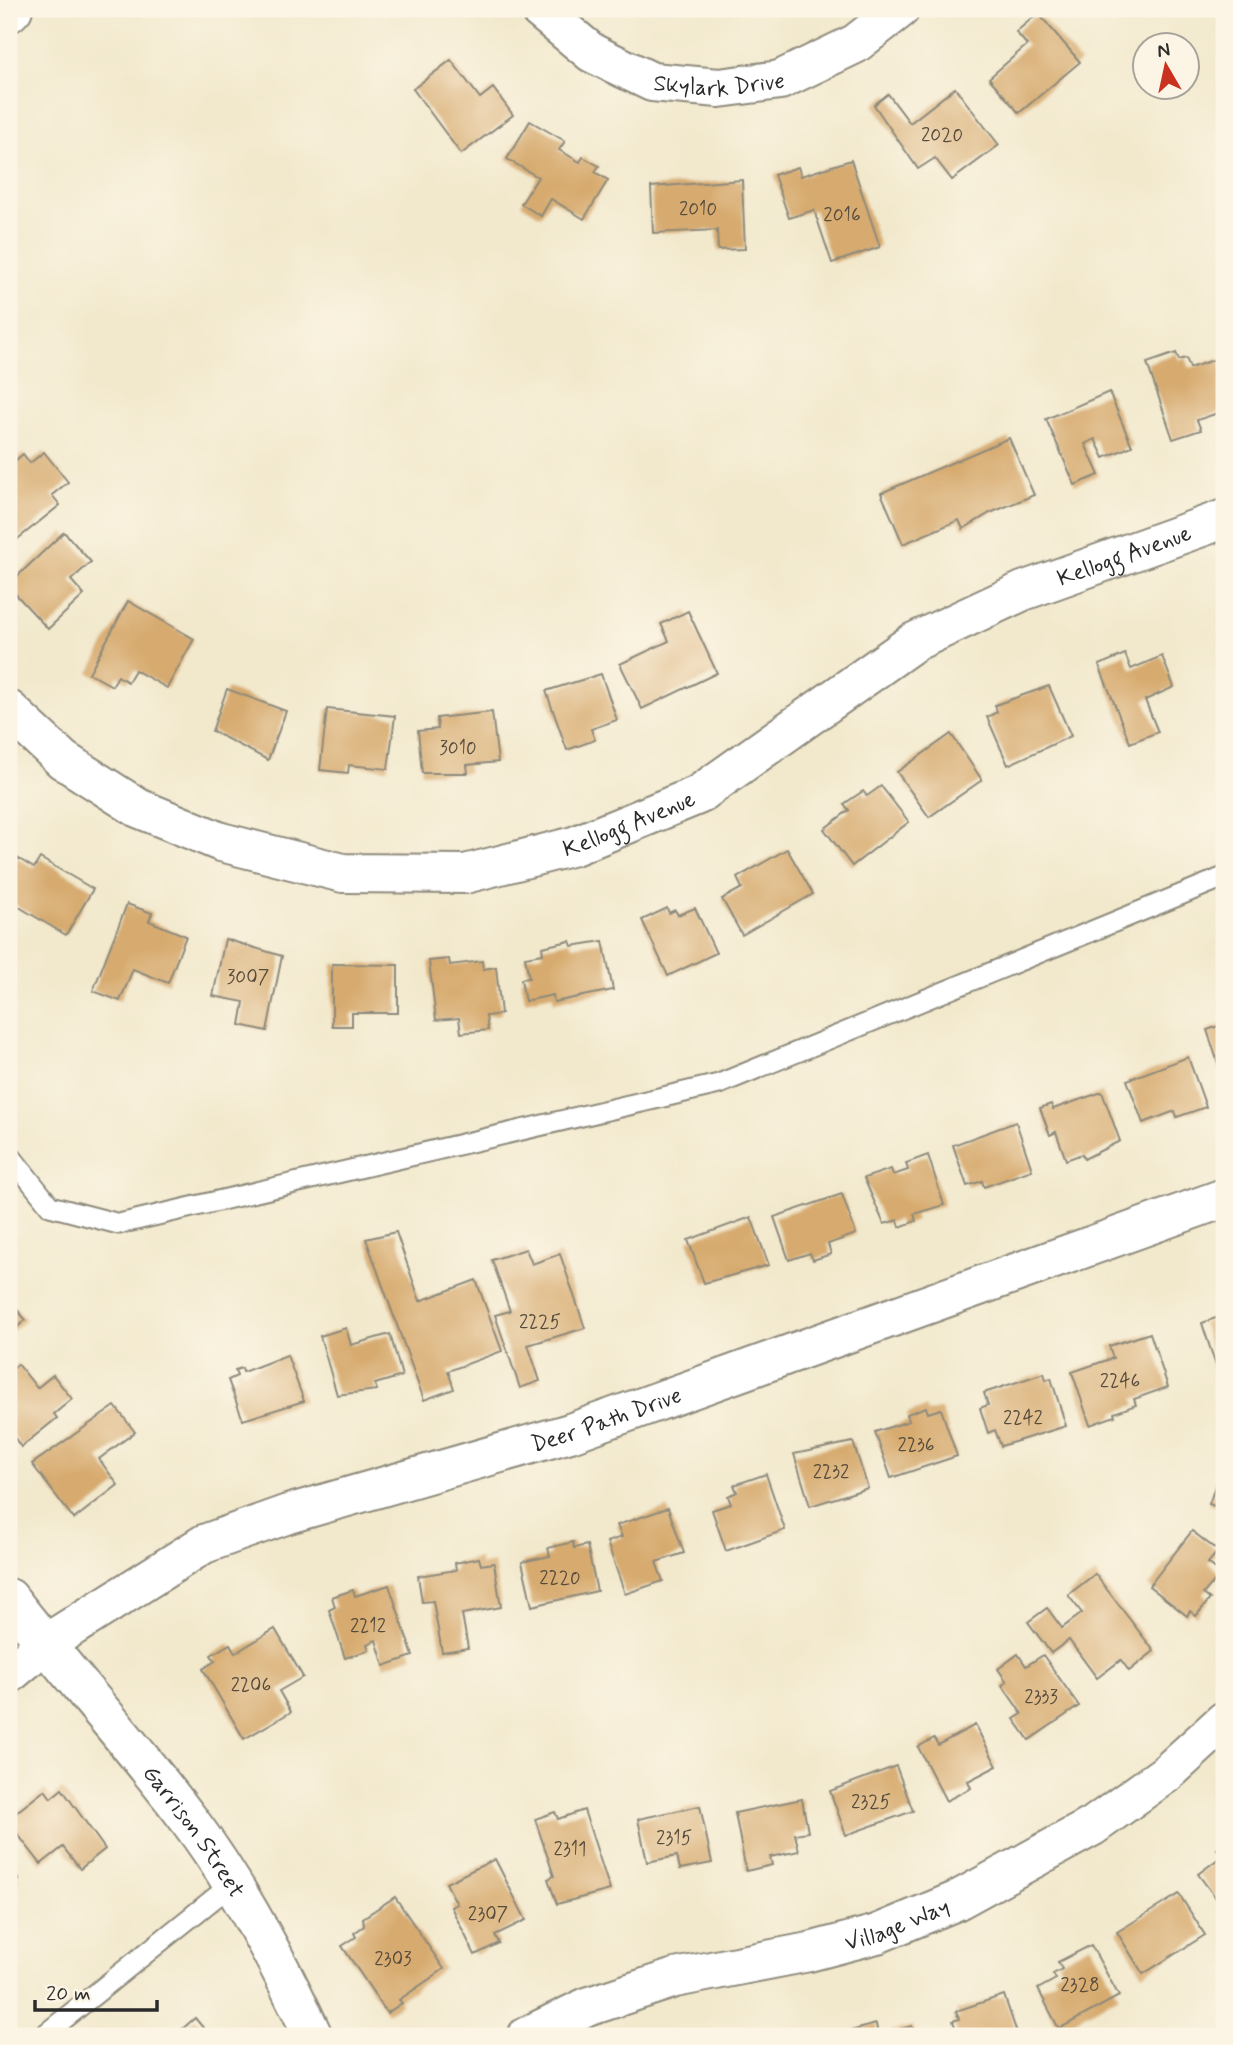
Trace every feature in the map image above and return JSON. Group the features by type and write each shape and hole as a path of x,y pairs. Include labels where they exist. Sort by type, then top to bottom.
{"street":[{"path":"9,13 13,9"},
{"name":"Skylark Drive","path":"539,9 592,53 652,82 719,88 780,80 855,44 900,9"},
{"name":"Kellogg Avenue","path":"9,710 63,760 138,808 220,842 344,873 465,874 574,846 698,795 914,642 1023,591 1224,519"},
{"name":"Deer Path Drive","path":"9,1674 45,1644 204,1544 288,1514 569,1433 1224,1198"},
{"name":"Garrison Street","path":"9,1598 189,1821 232,1884 298,2002 313,2036"},
{"name":"Village Way","path":"527,2036 587,2007 675,1978 809,1952 877,1934 956,1901 1093,1826 1167,1773 1224,1721"}],"lane":[{"path":"9,1154 50,1206 119,1224 719,1084 1224,877"},
{"path":"43,2036 232,1884"}],"building":[{"path":"1038,13 1080,62 1019,113 989,78 1027,45 1016,32"},
{"path":"451,60 480,98 493,88 513,115 461,154 413,89"},
{"path":"955,88 999,145 952,180 935,158 918,169 874,105 888,94 910,123"},
{"path":"530,121 565,141 559,150 580,162 583,157 599,166 595,172 608,180 584,219 551,199 541,216 521,204 538,177 507,159"},
{"path":"851,160 880,247 832,263 814,210 789,218 774,175 798,167 801,176"},
{"path":"742,180 745,249 718,250 717,230 653,233 651,187"},
{"path":"1176,353 1179,360 1186,358 1190,368 1219,358 1224,374 1224,411 1197,420 1201,430 1173,439 1147,363"},
{"path":"1109,392 1132,446 1104,458 1095,439 1085,444 1099,475 1075,485 1046,419"},
{"path":"1009,438 1034,495 990,513 963,529 959,520 903,544 881,493"},
{"path":"44,452 68,482 52,495 60,505 9,546 9,466 23,454 30,463"},
{"path":"64,532 91,562 71,580 84,595 48,629 9,584"},
{"path":"128,601 194,639 167,688 135,670 128,682 118,676 112,686 89,673"},
{"path":"688,611 717,673 642,709 620,664 669,641 661,624"},
{"path":"1125,654 1131,669 1162,656 1174,687 1145,700 1158,732 1130,743 1099,665"},
{"path":"601,674 617,720 591,729 595,740 567,750 546,691"},
{"path":"1049,686 1071,736 1008,765 987,717 997,712 995,705"},
{"path":"227,689 286,711 268,760 212,731"},
{"path":"327,709 395,716 388,769 349,765 348,773 320,770"},
{"path":"492,712 498,762 467,765 468,773 422,773 418,731 438,729 437,718"},
{"path":"951,734 982,780 929,817 897,772"},
{"path":"881,786 909,822 852,866 824,829 849,810 844,804 863,791 867,796"},
{"path":"787,849 813,894 742,935 722,899 742,888 737,878"},
{"path":"14,856 34,868 40,858 93,889 66,935 9,901 9,866"},
{"path":"127,904 152,913 149,921 186,936 168,983 133,969 120,1001 93,991"},
{"path":"667,908 669,913 675,910 678,915 695,908 716,953 668,976 642,920"},
{"path":"225,939 282,956 267,1031 240,1025 244,1002 213,996"},
{"path":"570,941 572,946 603,941 613,990 554,1002 553,995 525,1001 521,979 529,978 525,957 543,954 542,947"},
{"path":"449,959 450,965 482,961 483,969 496,967 501,1014 486,1016 488,1030 461,1033 459,1018 436,1020 429,961"},
{"path":"332,964 398,965 398,1013 352,1013 352,1026 332,1026"},
{"path":"1224,1024 1224,1081 1207,1030"},
{"path":"1188,1057 1206,1107 1177,1117 1175,1111 1143,1123 1127,1080"},
{"path":"1102,1092 1120,1141 1084,1159 1082,1154 1066,1160 1056,1132 1050,1135 1040,1108 1051,1104 1053,1109"},
{"path":"1016,1122 1032,1170 984,1187 982,1181 967,1186 953,1145"},
{"path":"928,1155 944,1205 914,1214 916,1221 900,1227 898,1220 884,1224 864,1178 891,1169 893,1175 908,1170 906,1163"},
{"path":"842,1194 856,1234 828,1244 831,1254 813,1260 810,1253 789,1260 774,1217"},
{"path":"751,1217 769,1265 704,1283 688,1240"},
{"path":"396,1232 420,1301 476,1280 502,1351 448,1371 454,1389 424,1400 366,1239"},
{"path":"526,1249 532,1264 560,1254 585,1328 528,1345 540,1381 520,1388 495,1315 510,1311 492,1260"},
{"path":"9,1301 26,1320 9,1334"},
{"path":"1224,1315 1224,1366 1217,1369 1202,1323"},
{"path":"346,1328 351,1345 390,1334 402,1376 375,1384 377,1390 337,1395 320,1336"},
{"path":"1150,1333 1168,1387 1134,1399 1136,1405 1090,1425 1072,1372 1113,1358 1109,1346"},
{"path":"287,1355 304,1401 243,1420 228,1380 237,1376 235,1370 242,1368 243,1372"},
{"path":"18,1364 37,1388 53,1375 72,1399 54,1414 57,1418 21,1447 9,1430 9,1372"},
{"path":"1044,1373 1046,1380 1051,1378 1066,1426 1001,1446 995,1430 988,1433 980,1408 988,1405 984,1393"},
{"path":"115,1406 135,1432 99,1459 118,1485 74,1519 32,1464"},
{"path":"926,1407 928,1413 941,1409 957,1456 891,1478 875,1432 909,1421 907,1414"},
{"path":"853,1442 868,1488 810,1506 794,1454"},
{"path":"1224,1460 1224,1509 1209,1504"},
{"path":"766,1474 785,1530 726,1551 712,1510 731,1504 728,1496 737,1492 734,1485"},
{"path":"668,1508 684,1553 656,1562 663,1581 625,1594 607,1542 622,1537 617,1525"},
{"path":"1192,1531 1218,1551 1208,1563 1221,1573 1203,1594 1210,1599 1196,1616 1190,1611 1187,1616 1149,1586"},
{"path":"573,1542 574,1548 587,1545 597,1591 532,1606 522,1562 550,1556 548,1548"},
{"path":"479,1558 481,1565 494,1563 501,1607 462,1614 468,1648 442,1652 433,1601 422,1602 418,1576 456,1570 455,1563"},
{"path":"1095,1574 1154,1651 1129,1671 1121,1660 1097,1678 1069,1640 1051,1653 1028,1622 1047,1608 1062,1628 1082,1613 1068,1595"},
{"path":"389,1585 413,1656 384,1666 376,1640 367,1644 369,1650 345,1658 329,1610 335,1607 332,1597 353,1590 355,1596"},
{"path":"275,1629 303,1677 279,1691 291,1712 244,1739 203,1669 215,1661 211,1655 230,1644 235,1653"},
{"path":"1018,1654 1026,1666 1043,1655 1079,1706 1029,1740 1014,1719 1022,1714 1002,1685 1007,1682 998,1669"},
{"path":"975,1725 997,1766 968,1781 971,1788 946,1801 918,1747 934,1738 938,1745"},
{"path":"896,1766 913,1811 846,1835 830,1791"},
{"path":"62,1789 105,1849 80,1869 63,1847 41,1864 9,1823 9,1818 45,1790 51,1798"},
{"path":"802,1799 808,1832 795,1834 799,1851 770,1857 772,1865 746,1871 735,1813"},
{"path":"700,1806 712,1863 680,1869 677,1856 647,1862 638,1819"},
{"path":"584,1810 610,1890 557,1904 548,1879 554,1876 535,1819 555,1812 558,1819"},
{"path":"1224,1843 1224,1909 1198,1874 1222,1856 1217,1849"},
{"path":"495,1859 526,1920 495,1935 499,1943 475,1955 451,1907 457,1904 446,1883"},
{"path":"9,1868 19,1880 9,1888"},
{"path":"1179,1894 1205,1935 1143,1974 1117,1932"},
{"path":"395,1897 444,1969 399,2000 402,2003 387,2013 342,1946 356,1937 354,1933 364,1926 363,1918"},
{"path":"1091,1945 1119,1996 1059,2029 1038,1989 1056,1979 1053,1974 1062,1969 1058,1962"},
{"path":"1004,1995 1018,2036 958,2036 953,2021 959,2019 956,2011"},
{"path":"195,2018 210,2036 174,2036"},
{"path":"876,2024 878,2035 912,2026 915,2036 852,2036 851,2031"}]}
